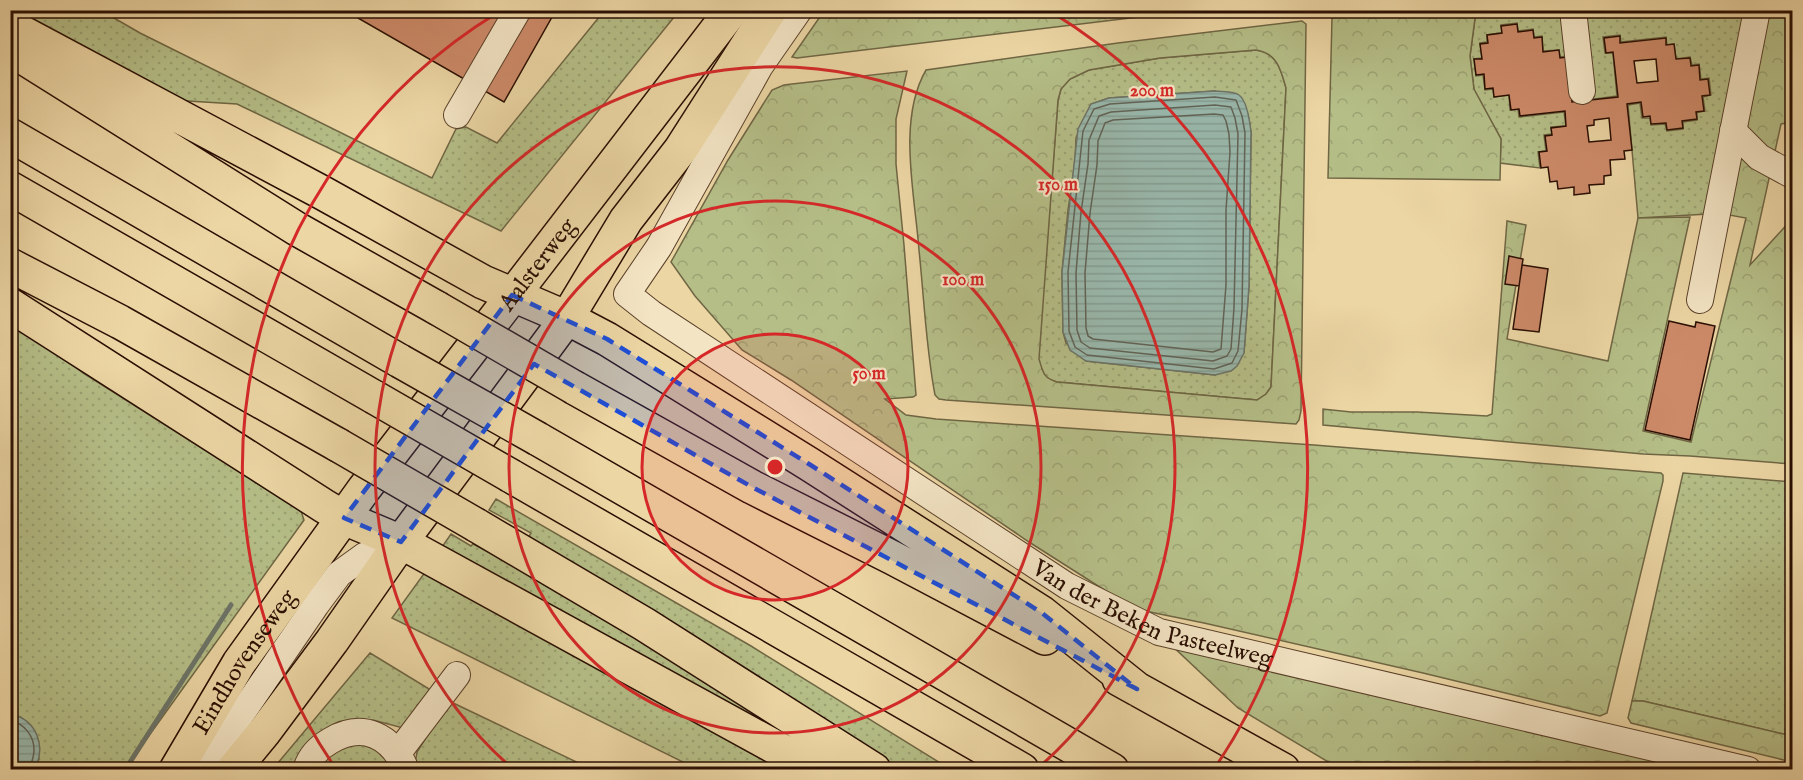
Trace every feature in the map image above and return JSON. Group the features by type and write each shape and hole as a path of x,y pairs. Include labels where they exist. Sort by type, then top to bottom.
{"main road":[{"name":"Aalsterweg","path":"327,566 344,518 364,489 732,10"},
{"name":"Aalsterweg","path":"362,599 401,542 567,318 626,220 681,149 770,10"},
{"path":"10,26 321,192 483,282 567,318 607,339 810,464 1042,613 1137,689"},
{"path":"10,49 277,217 575,387 752,487 1030,630 1283,770"},
{"path":"10,135 1112,770"},
{"path":"10,189 1022,770"},
{"path":"10,265 130,328 476,525 644,624 874,770"},
{"path":"10,305 185,419 344,518 401,542 817,770"},
{"name":"Eindhovenseweg","path":"176,770 239,663 327,566"},
{"name":"Eindhovenseweg","path":"233,770 265,731 362,599"}],"street":[{"path":"457,115 518,10"},
{"name":"Aalsterweg","path":"627,294 679,213 760,66 799,10"},
{"path":"1573,10 1582,91"},
{"path":"1700,300 1757,10"},
{"name":"Aalsterweg","path":"715,95 742,74 760,66"},
{"path":"1733,130 1759,157 1792,175"},
{"name":"Van der Beken Pasteelweg","path":"627,294 651,313 1067,586 1159,632 1748,770"},
{"path":"327,566 364,556 401,542"},
{"name":"Eindhovenseweg","path":"203,770 291,640 327,566"},
{"path":"306,770 309,760 320,747 338,736 353,731 371,733 387,742 402,761 457,675"}],"highlighted area":[{"path":"512,295 607,339 809,464 1042,613 1137,689 752,487 534,364 401,542 344,518"}],"green space":[{"path":"11,10 102,11 140,33 432,178 456,129 466,127 497,143 604,11 679,11 501,231 237,104 171,100"},
{"path":"824,10 1189,11 792,57"},
{"path":"1389,10 1476,11 1470,56 1474,89 1501,139 1500,180 1328,178 1332,18"},
{"path":"1476,11 1746,11 1708,214 1638,218 1628,105 1640,103 1642,118 1650,118 1651,125 1665,124 1667,131 1683,129 1683,122 1697,120 1697,112 1705,111 1703,97 1711,95 1709,78 1701,79 1699,64 1692,65 1690,57 1676,59 1674,44 1667,45 1666,37 1621,42 1620,35 1603,37 1605,53 1613,53 1617,96 1573,102 1567,56 1560,57 1559,50 1543,51 1542,36 1534,37 1533,29 1518,31 1517,23 1501,25 1502,33 1487,35 1487,42 1480,43 1482,58 1474,59 1476,76 1483,75 1485,90 1493,89 1494,97 1509,95 1510,110 1518,109 1519,117 1564,112 1566,126 1551,127 1552,134 1544,135 1546,151 1538,152 1540,168 1500,163 1501,139 1474,90 1470,56"},
{"path":"1765,11 1792,11 1792,122 1781,124 1750,265 1792,219 1792,464 1643,454 1323,425 1323,409 1351,412 1417,412 1487,416 1492,414 1507,221 1526,225 1507,339 1608,361 1638,218 1690,217 1643,431 1691,442 1746,218 1729,215"},
{"path":"1302,21 1306,24 1301,411 1296,424 946,400 939,399 935,395 927,341 910,158 912,111 917,90 926,70 1118,43","holes":["1256,50 1263,52 1277,63 1286,88 1271,387 1257,400 1057,382 1049,379 1039,359 1058,100 1061,89 1070,79 1089,70 1160,58"]},
{"path":"1256,50 1269,55 1277,63 1286,88 1271,387 1257,400 1057,382 1046,376 1038,359 1058,100 1061,89 1070,79 1089,70 1160,58","holes":["1215,91 1248,114 1251,132 1249,286 1244,352 1215,375 1086,361 1066,343 1063,332 1062,272 1076,138 1091,104 1109,98"]},
{"path":"907,71 896,119 896,164 916,395 885,399 906,415 936,419 1314,445 1661,473 1663,481 1607,713 1600,716 1423,673 1140,610 1128,605 1029,542 791,380 742,350 695,296 671,262 728,160 772,90 784,85"},
{"path":"10,317 83,373 301,511 304,520 125,769 35,769 39,759 17,715 11,714"},
{"path":"1683,473 1792,482 1792,736 1643,701 1632,701"},
{"path":"496,499 751,646 950,769 892,769 750,678 525,543 531,533 489,510"},
{"path":"451,534 471,546 473,544 508,562 590,610 852,769 832,769 442,547"},
{"path":"426,571 799,769 697,769 392,618"},
{"path":"1166,640 1714,769 1340,769 1238,708"},
{"path":"370,653 434,692 403,728 373,720 350,724 299,769 272,770"},
{"path":"449,701 590,769 414,770 417,752"},
{"path":"1632,701 1643,701 1792,736 1792,762 1631,723 1628,718"},
{"path":"349,743 380,745 397,770 314,770 317,763"}],"water":[{"path":"1215,91 1234,93 1242,98 1248,112 1251,132 1249,286 1244,353 1237,366 1231,371 1215,375 1086,361 1070,350 1063,332 1062,272 1078,129 1091,104 1109,98"},
{"path":"11,714 27,722 37,735 40,752 35,769 11,769"}],"building":[{"path":"344,10 556,10 504,102"},
{"path":"1517,24 1518,32 1533,30 1534,38 1542,37 1543,52 1559,50 1560,58 1567,57 1572,102 1618,97 1613,52 1606,53 1604,38 1620,36 1620,43 1666,38 1666,45 1674,44 1676,59 1690,58 1691,66 1699,65 1700,80 1708,79 1710,95 1702,96 1704,111 1696,112 1697,119 1682,121 1683,128 1667,130 1666,123 1651,124 1650,116 1643,117 1641,102 1627,104 1632,150 1624,151 1625,159 1610,160 1611,175 1604,176 1604,184 1589,185 1590,193 1574,195 1574,187 1558,189 1557,181 1550,182 1548,167 1541,168 1539,152 1547,151 1545,136 1552,135 1551,128 1566,126 1565,111 1520,116 1519,109 1511,110 1509,95 1494,97 1493,88 1485,89 1484,74 1476,75 1474,59 1482,59 1480,44 1488,43 1487,35 1502,33 1501,26","holes":["1656,59 1658,81 1637,83 1634,61","1609,118 1611,140 1589,142 1587,126 1594,125 1594,120"]},
{"path":"1509,256 1523,259 1519,286 1505,284"},
{"path":"1522,265 1548,269 1539,332 1513,329"},
{"path":"1669,321 1695,327 1696,322 1715,326 1690,440 1645,430"}],"waterway":[{"path":"125,770 231,605"}]}
